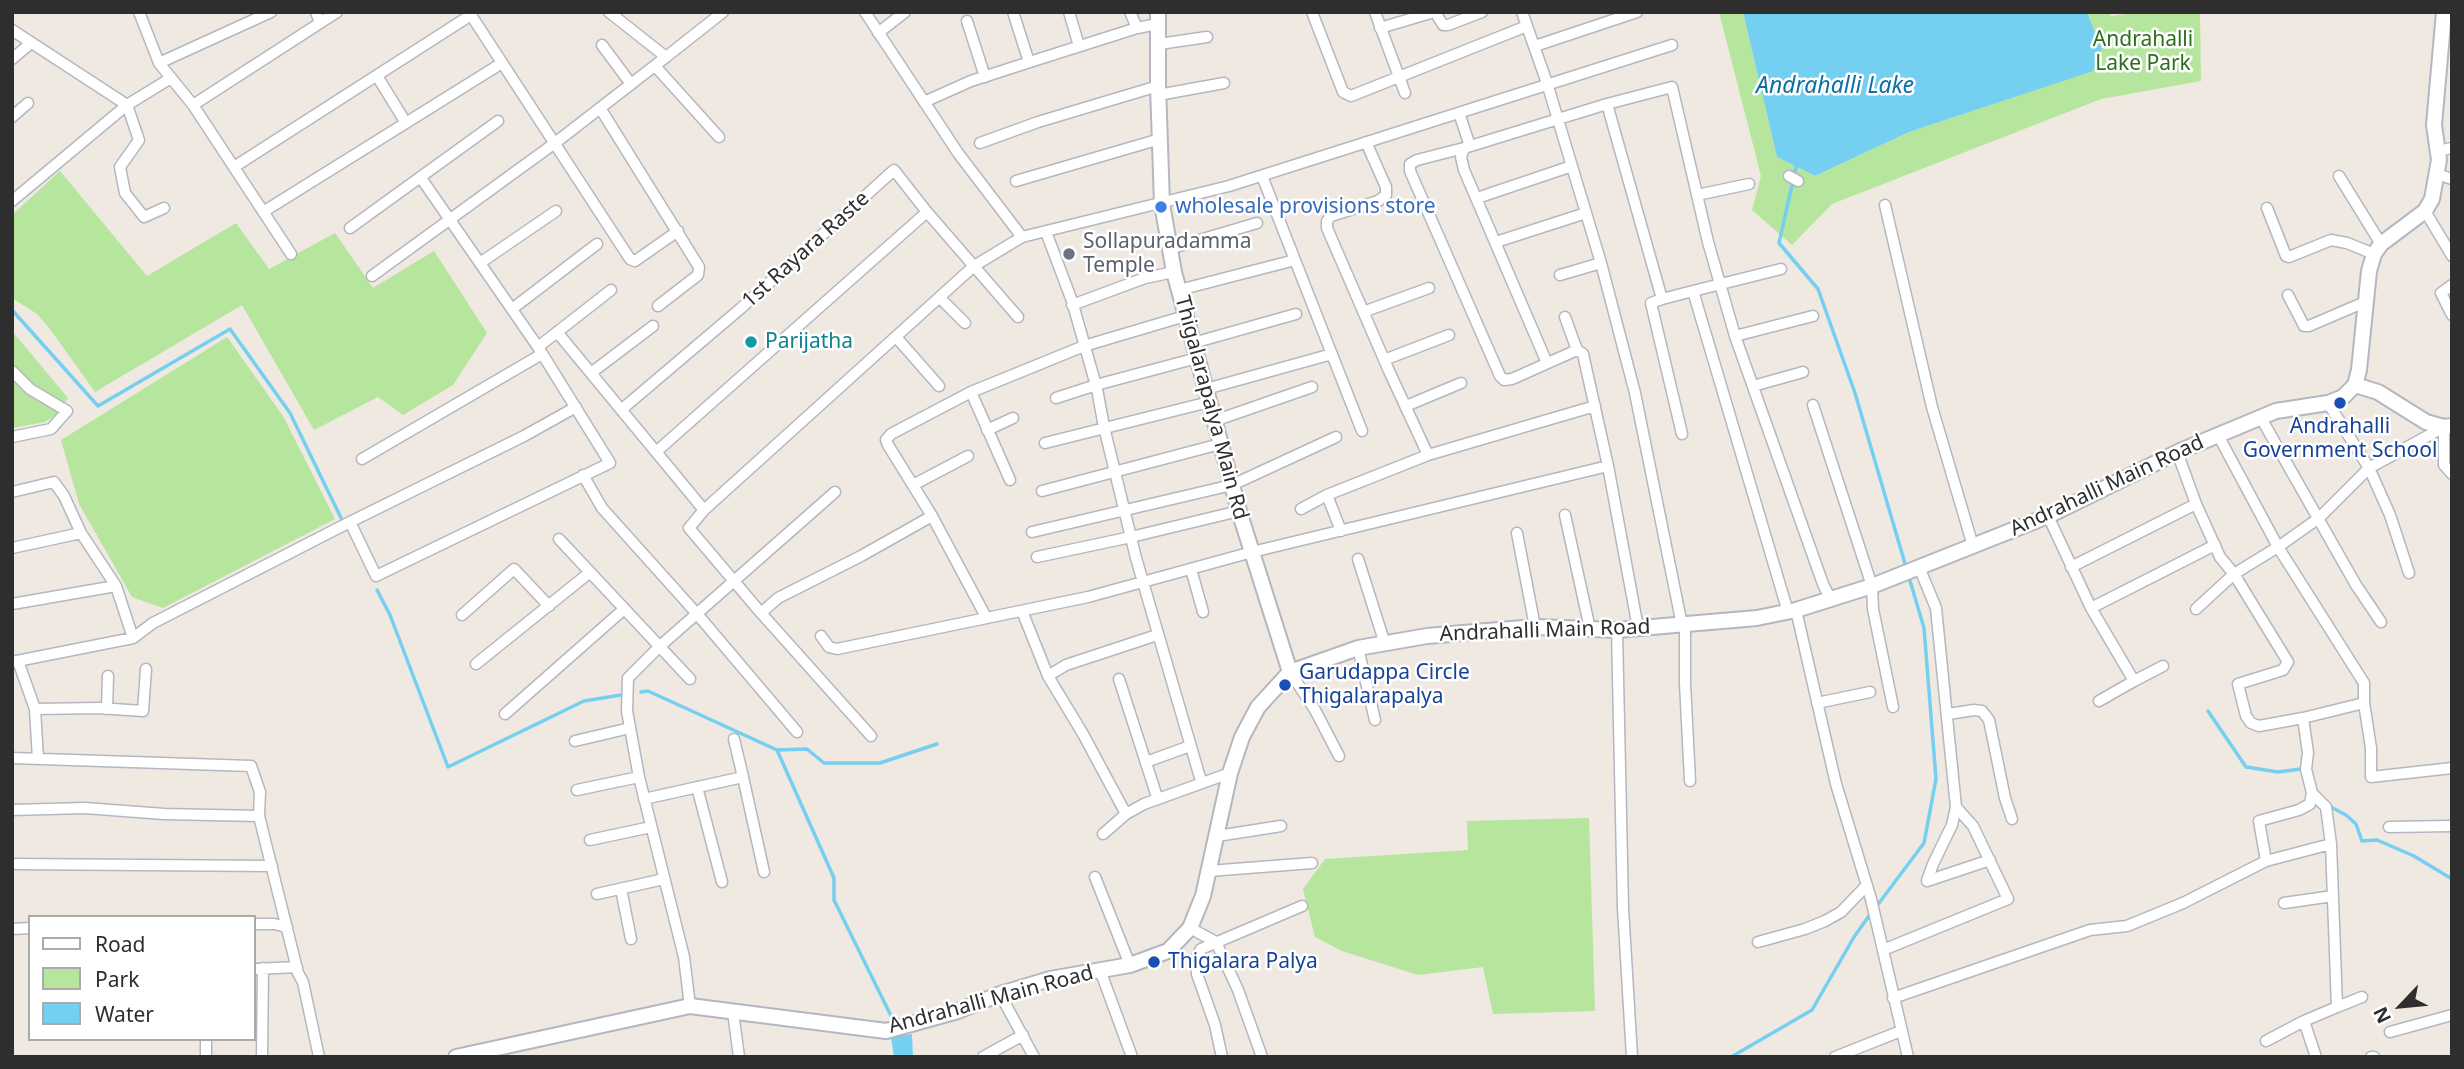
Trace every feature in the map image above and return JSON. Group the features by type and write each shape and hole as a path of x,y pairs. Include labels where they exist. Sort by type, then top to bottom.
{"main road":[{"path":"2446,15 2446,54 2434,125 2445,149 2432,199 2425,211 2378,249 2369,271 2362,353 2355,385 2378,393 2426,422 2448,426"},
{"name":"Thigalarapalya Main Rd","path":"1158,18 1162,204 1169,249 1239,511 1290,671"},
{"name":"Andrahalli Main Road","path":"456,1057 690,1006 886,1031 958,1011 1000,994 1050,979 1130,965 1168,951 1190,928 1203,896 1230,773 1242,737 1258,707 1290,671 1358,648 1427,636 1535,627 1617,630 1757,618 1792,611 1911,571 2048,516 2218,435 2276,411 2343,397 2355,385"}],"street":[{"path":"139,12 159,63 193,105 291,254"},
{"path":"159,63 271,12"},
{"path":"316,12 320,23"},
{"path":"193,105 337,12"},
{"path":"609,12 666,57"},
{"path":"372,276 555,143 723,12"},
{"path":"865,12 958,153 1023,237"},
{"path":"878,33 905,12"},
{"path":"1013,12 1029,62"},
{"path":"1069,12 1079,46"},
{"path":"1130,12 1137,28"},
{"path":"1311,12 1343,92 1351,96 1527,26"},
{"path":"1375,12 1405,93"},
{"path":"1380,28 1435,12 1443,25 1482,12"},
{"path":"1522,12 1548,83 1601,263 1635,393 1683,625 1690,782"},
{"path":"1535,46 1637,12"},
{"path":"234,167 470,14 630,259 635,261 678,232"},
{"path":"924,102 985,77 1137,28 1158,18"},
{"path":"967,21 985,77"},
{"path":"12,30 127,105 139,140 120,167 125,193 144,217 164,208"},
{"path":"1159,44 1207,37"},
{"path":"12,59 31,43"},
{"path":"602,45 631,84"},
{"path":"871,737 689,528 704,510 974,267 1023,237 1162,204 1262,176 1672,45"},
{"path":"264,212 502,63"},
{"path":"654,66 719,137"},
{"path":"377,76 406,123"},
{"path":"12,201 127,105 171,78"},
{"path":"980,143 1038,122 1158,91 1224,83"},
{"path":"1577,350 1512,379 1504,380 1500,376 1410,171 1410,164 1672,87 1697,195 1735,336 1831,600"},
{"path":"12,117 27,103"},
{"path":"1607,104 1662,299"},
{"path":"600,108 699,267 698,275 658,306"},
{"path":"1461,119 1467,147 1461,157 1464,170 1547,363"},
{"path":"350,228 498,121"},
{"path":"1016,181 1160,139"},
{"path":"1366,142 1387,187 1387,195 1378,201 1331,216 1327,221 1331,237 1363,312 1428,455"},
{"path":"1476,198 1572,166"},
{"name":"1st Rayara Raste","path":"621,410 740,309 894,170 1018,317"},
{"path":"2437,174 2452,178"},
{"path":"1262,176 1362,431"},
{"path":"2339,176 2378,249"},
{"path":"350,522 376,576 610,463 540,350 421,178"},
{"path":"1697,195 1749,184"},
{"path":"1885,205 1932,407 1973,546"},
{"path":"2267,208 2286,256 2331,240 2378,249"},
{"path":"480,263 556,211"},
{"path":"2425,211 2452,256"},
{"path":"656,452 927,212"},
{"path":"1496,242 1586,213"},
{"path":"1169,249 1257,223"},
{"path":"1046,232 1063,275 1096,385 1143,583 1201,781"},
{"path":"512,309 597,244"},
{"path":"1179,290 1296,260"},
{"path":"1560,275 1601,263"},
{"path":"1682,434 1651,303 1781,269"},
{"path":"1072,305 1146,278 1174,272"},
{"path":"2452,285 2441,293 2452,315"},
{"path":"1363,312 1429,288"},
{"path":"362,459 540,350 556,332 611,290"},
{"path":"1693,291 1792,611 1836,784 1871,899 1908,1057"},
{"path":"2288,295 2304,326 2365,302"},
{"path":"940,298 965,324"},
{"path":"1056,398 1296,314"},
{"path":"986,617 932,516 886,440 891,434 971,392 1084,346 1185,316"},
{"path":"1735,336 1813,316"},
{"path":"1565,317 1577,350 1583,354 1608,466 1638,628"},
{"path":"592,373 653,326"},
{"path":"556,332 704,510"},
{"path":"1384,360 1448,334"},
{"path":"896,338 939,386"},
{"path":"1045,443 1208,396 1332,354"},
{"path":"12,371 30,389 67,411 51,429 12,437"},
{"path":"1753,386 1803,373"},
{"path":"1406,406 1461,383"},
{"path":"1214,421 1312,387"},
{"path":"971,392 1010,480"},
{"path":"2328,402 2369,468 2390,515 2409,573"},
{"path":"1812,405 1872,586 1873,609 1892,707"},
{"path":"1301,509 1327,495 1428,455 1595,406"},
{"path":"38,759 35,709 15,662 133,638 153,623 524,436 576,407"},
{"path":"987,430 1013,418"},
{"path":"2261,418 2356,585 2381,622"},
{"path":"2196,609 2234,575 2319,518 2369,468 2448,426"},
{"path":"2448,426 2444,465 2452,474"},
{"path":"2218,435 2278,547 2364,683 2364,704 2371,748 2371,777 2452,768"},
{"path":"1032,532 1232,485 1336,438"},
{"path":"1042,491 1220,444"},
{"path":"2180,451 2180,460 2196,504 2220,557 2288,662 2283,670 2238,684 2246,716 2251,723 2259,726 2364,704"},
{"path":"913,485 968,456"},
{"path":"821,636 829,647 837,649 1022,611 1608,466"},
{"path":"583,475 602,509 698,615 797,732"},
{"path":"12,492 54,482 64,496 81,533 116,586 133,638"},
{"path":"690,1006 684,957 639,778 630,728 628,678 659,647 835,492"},
{"path":"1327,495 1341,531"},
{"path":"2071,566 2196,504"},
{"path":"1037,557 1239,511"},
{"path":"1565,515 1590,629"},
{"path":"761,613 778,598 932,516"},
{"path":"2048,516 2091,608 2134,681"},
{"path":"12,548 81,533"},
{"path":"1517,533 1535,627"},
{"path":"559,539 690,680"},
{"path":"2091,608 2215,545"},
{"path":"1358,559 1385,644"},
{"path":"462,615 514,569 549,606"},
{"path":"1191,569 1203,612"},
{"path":"1911,571 1936,608 1956,807 1952,825 1927,881 1990,860"},
{"path":"476,664 589,573"},
{"path":"12,604 116,586"},
{"path":"505,714 623,610"},
{"path":"1022,611 1048,676 1126,814"},
{"path":"1617,630 1623,908 1632,1057"},
{"path":"1048,676 1066,666 1157,635"},
{"path":"1358,648 1375,720"},
{"path":"2099,701 2163,666"},
{"path":"35,709 144,710 146,669"},
{"path":"1290,671 1315,710 1339,757"},
{"path":"107,709 108,676"},
{"path":"1119,679 1157,797"},
{"path":"1817,703 1870,692"},
{"path":"1948,714 1982,711 1989,720 2011,818"},
{"path":"2266,861 2259,821 2299,810 2310,804 2312,793 2306,769 2308,753 2304,718"},
{"path":"575,741 630,728"},
{"path":"734,739 764,872"},
{"path":"1146,762 1190,746"},
{"path":"12,758 251,766 260,792 259,816 303,982 319,1057"},
{"path":"1103,834 1126,814 1157,797 1230,773"},
{"path":"644,799 743,777"},
{"path":"577,790 639,778"},
{"path":"697,787 722,882"},
{"path":"2312,793 2326,807 2337,1007"},
{"path":"1882,950 2008,899 1973,826 1956,807"},
{"path":"12,810 85,808 164,814 259,816"},
{"path":"1217,836 1281,826"},
{"path":"2389,827 2452,826"},
{"path":"590,841 651,827"},
{"path":"1893,998 2090,930 2127,926 2183,903 2266,861 2330,844"},
{"path":"1209,871 1312,863"},
{"path":"12,864 272,866"},
{"path":"1095,877 1130,965"},
{"path":"597,894 664,879"},
{"path":"1758,942 1825,921 1841,912 1867,886"},
{"path":"621,889 631,939"},
{"path":"2284,903 2333,897"},
{"path":"1222,1057 1215,1025 1197,974 1196,959 1201,949 1302,906"},
{"path":"256,924 287,927"},
{"path":"1190,928 1216,942 1238,990 1262,1057"},
{"path":"262,1057 258,968 297,967"},
{"path":"1100,970 1132,1057"},
{"path":"1000,994 1034,1057"},
{"path":"2266,1041 2362,996"},
{"path":"733,1012 739,1057"},
{"path":"2390,1032 2452,1015"},
{"path":"2304,1021 2316,1057"},
{"path":"1835,1057 1901,1031"},
{"path":"983,1057 1023,1035"}],"green space":[{"name":"Andrahalli Lake Park","path":"1719,12 1743,12 1777,157 1815,176 1909,132 2023,94 2102,49 2087,12 2109,12 2111,16 2140,12 2200,12 2201,81 2101,99 1832,204 1792,245 1752,210 1761,176"},
{"path":"60,171 147,276 236,223 269,269 335,233 373,288 434,251 487,333 453,385 403,415 378,397 314,430 242,305 95,392 37,314 12,298 12,215"},
{"path":"12,331 68,398 57,414 45,422 12,428"},
{"path":"227,337 283,416 335,519 163,608 132,597 79,504 61,440"},
{"path":"1589,818 1595,1011 1493,1014 1483,967 1418,975 1342,951 1315,937 1303,889 1325,859 1468,850 1467,821"}],"water":[{"name":"Andrahalli Lake","path":"1743,12 2087,12 2102,49 2093,71 1909,132 1815,176 1777,157"},
{"path":"912,1034 913,1057 894,1057 891,1037"}],"waterway":[{"path":"1797,163 1779,243 1818,289 1855,393 1906,567"},
{"path":"12,310 98,406 230,329 290,413 343,522"},
{"path":"1876,907 1924,843 1936,779 1924,628 1908,574"},
{"path":"377,590 390,615 448,767 584,701 621,695"},
{"path":"641,692 648,691 777,750 807,749 824,763 880,763 937,744"},
{"path":"2208,711 2246,767 2278,772 2301,769 2303,773"},
{"path":"777,750 834,878 834,900 896,1026"},
{"path":"2329,806 2356,824 2362,841 2377,840 2414,856 2452,879"},
{"path":"1731,1057 1812,1010 1871,913"}],"place":[{"name":"wholesale provisions store","path":"1161,207"},
{"name":"Sollapuradamma Temple","path":"1069,254"},
{"name":"Parijatha","path":"751,342"},
{"name":"Andrahalli Government School","path":"2340,403"},
{"name":"Garudappa Circle Thigalarapalya","path":"1285,685"},
{"name":"Thigalara Palya","path":"1154,962"}]}
